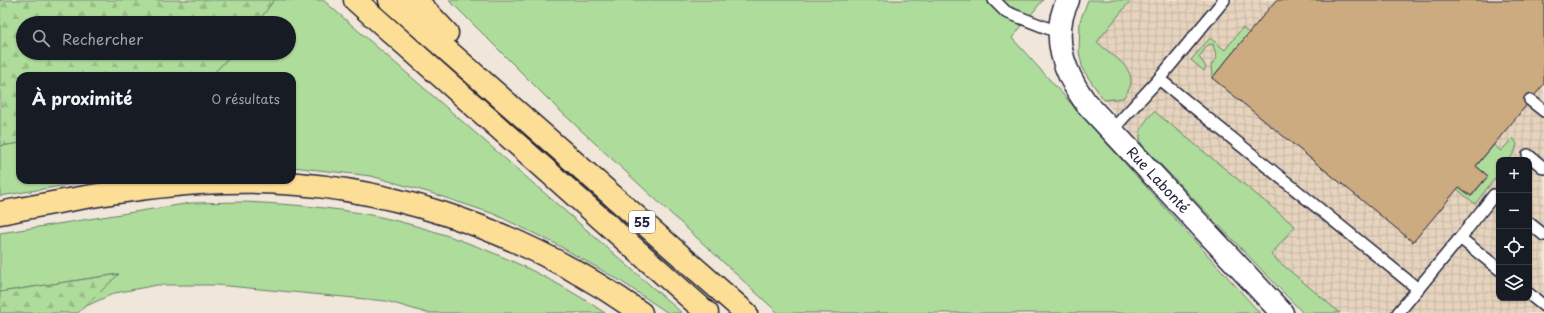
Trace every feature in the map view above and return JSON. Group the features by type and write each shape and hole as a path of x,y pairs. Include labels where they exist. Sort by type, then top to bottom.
{"highway":[{"path":"355,0 707,313"},
{"path":"390,0 538,130"},
{"path":"416,0 538,130"},
{"name":"55","path":"538,130 746,313"},
{"path":"0,213 143,189 201,184"},
{"path":"296,184 357,190 442,212 512,240 556,261 641,313"}],"street":[{"name":"Rue Labonté","path":"1068,0 1061,20 1060,50 1066,69 1074,85 1086,103 1282,313"}],"lane":[{"path":"994,0 1006,12 1060,33"},
{"path":"1112,130 1159,79 1224,0"},
{"path":"1159,79 1418,289"},
{"path":"1530,100 1544,111"},
{"path":"1528,155 1544,168"},
{"path":"1398,313 1494,195 1496,197"},
{"path":"1532,225 1544,235"},
{"path":"1460,238 1496,267"},
{"path":"1532,296 1544,306"}],"shaded area":[{"path":"1088,0 1544,0 1544,313 1303,313 1135,137 1097,92 1083,70 1079,52 1080,21"}],"green space":[{"path":"0,0 274,0 262,16 16,16 16,60 226,60 215,72 16,72 16,144 0,146"},
{"path":"274,0 323,0 682,313 668,313 619,280 554,243 494,214 428,192 371,176 296,167 296,72 215,72 226,60 296,60 296,16 262,16"},
{"path":"449,0 1043,0 1012,38 1260,313 778,313 556,107"},
{"path":"1088,0 1131,0 1097,42 1119,60 1129,73 1131,81 1129,89 1123,98 1104,100 1083,70 1079,52 1080,21"},
{"path":"1242,28 1249,33 1212,78 1211,65 1217,58 1213,44 1208,45 1199,57 1206,67 1204,71 1191,60 1210,38 1225,50"},
{"path":"1154,111 1295,226 1271,255 1340,313 1303,313 1142,145 1140,135 1142,126"},
{"path":"1513,138 1517,144 1515,151 1511,157 1496,157 1496,177 1475,204 1457,189 1459,187 1472,196 1488,176 1476,166 1494,145 1501,151"},
{"path":"16,144 16,184 74,184 0,196 0,146"},
{"path":"244,202 308,206 355,212 402,222 432,231 463,241 522,266 551,280 605,313 427,313 386,301 217,285 157,285 115,293 84,307 118,274 0,292 0,233 191,203"},
{"path":"119,274 78,313 0,313 0,292"}],"building":[{"path":"1276,0 1544,0 1544,84 1476,166 1488,176 1471,196 1459,187 1413,242 1212,78"}]}
